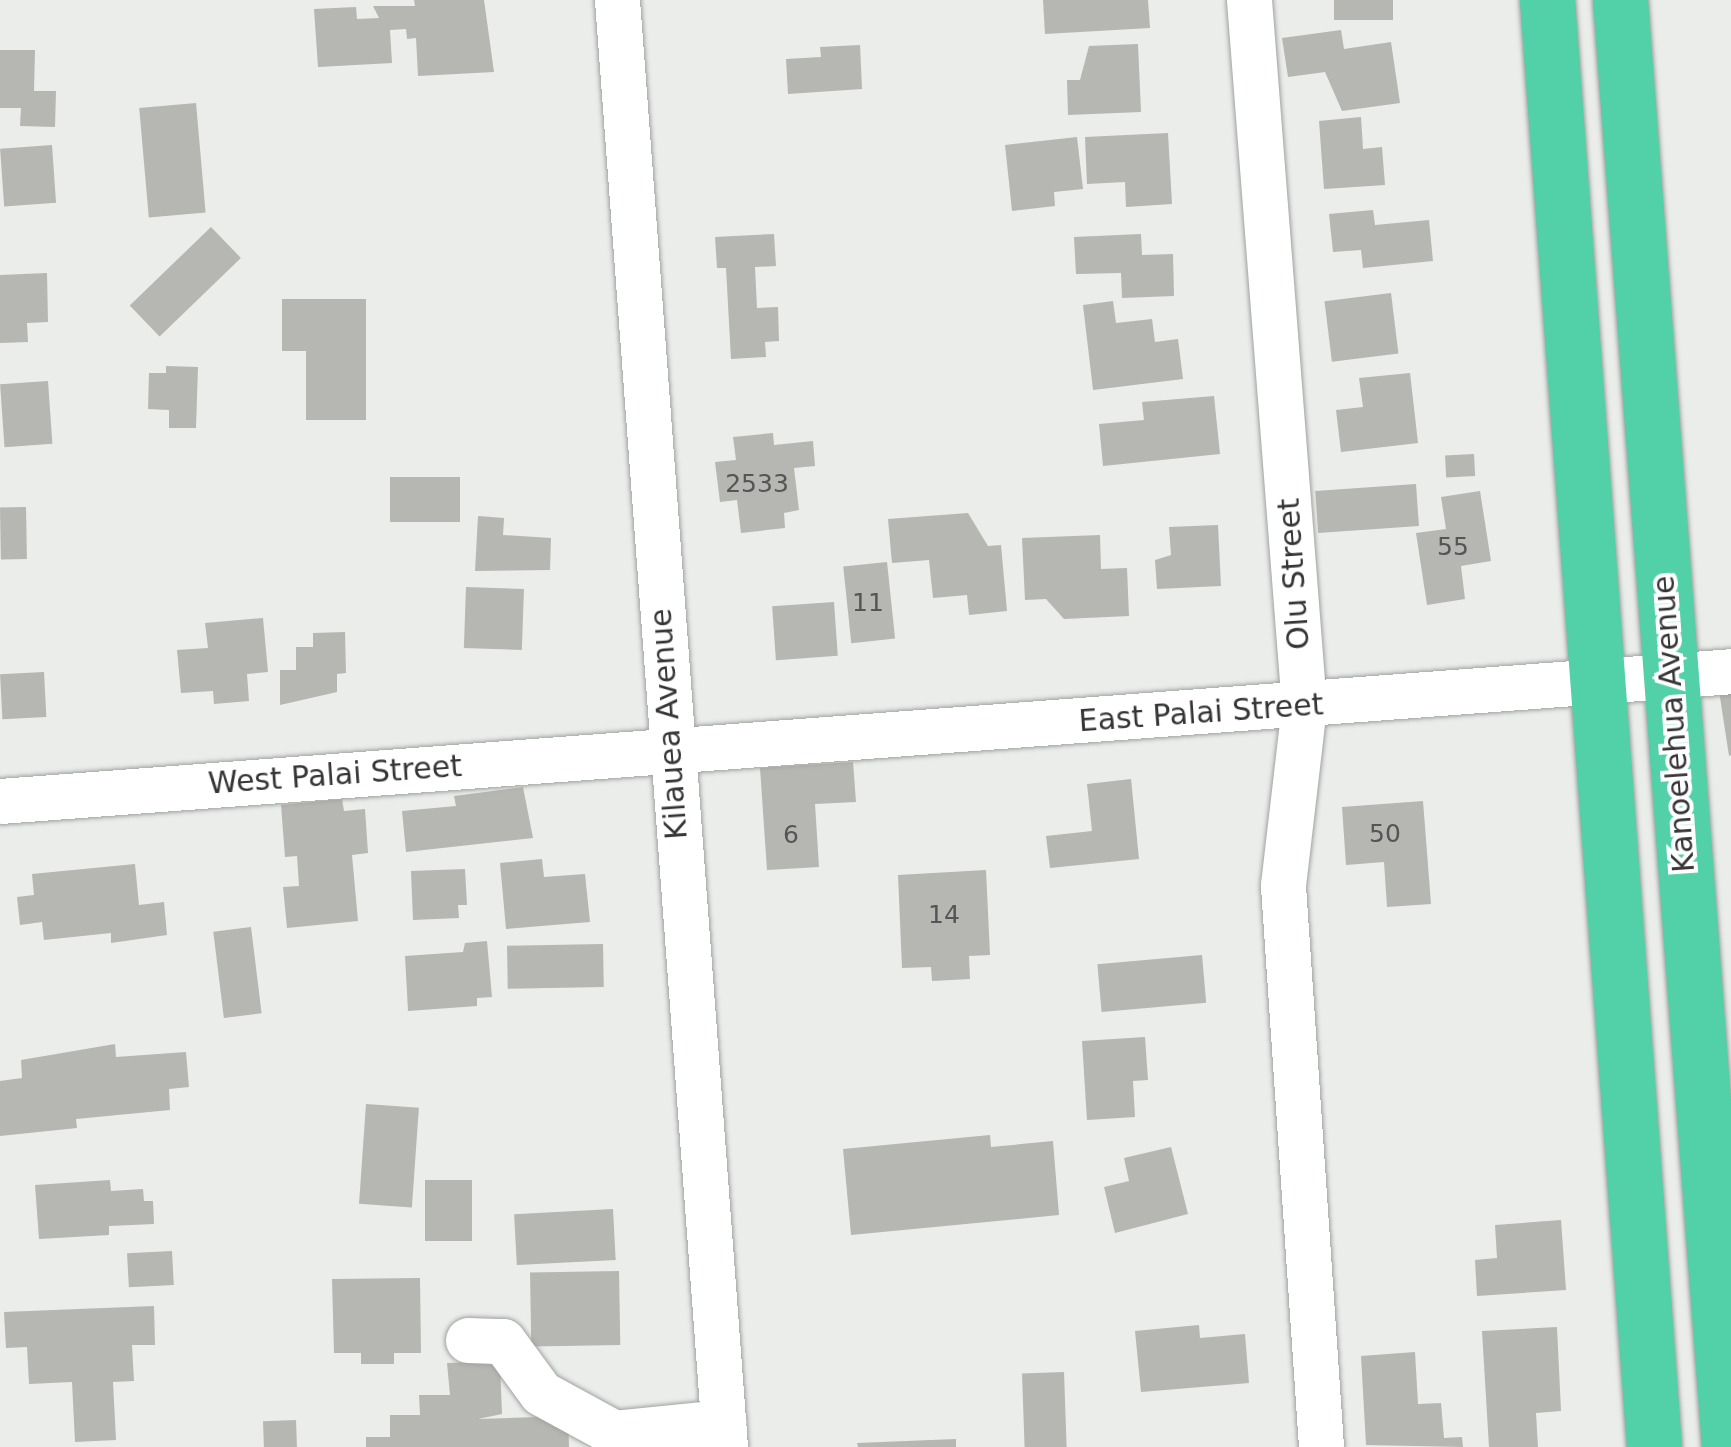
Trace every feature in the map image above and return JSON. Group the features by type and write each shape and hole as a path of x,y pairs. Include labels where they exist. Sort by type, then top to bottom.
{"highway":[{"path":"1547,0 1654,1447"},
{"name":"Kanoelehua Avenue","path":"1620,0 1729,1447"}],"street":[{"name":"Kilauea Avenue","path":"616,0 724,1435"},
{"name":"Olu Street","path":"1250,0 1304,706 1283,886 1321,1447"},
{"name":"East Palai Street","path":"671,749 1304,706 1597,678 1731,671"},
{"name":"West Palai Street","path":"0,800 671,749"},
{"path":"468,1340 503,1341 541,1393 615,1440 724,1435"}],"building":[{"path":"414,0 484,0 494,72 418,76 416,38 407,39 406,29 390,30 392,63 318,67 314,9 356,7 357,19 379,18 373,6 415,6"},
{"path":"1043,0 1148,0 1150,28 1045,34"},
{"path":"1334,0 1393,0 1393,20 1334,20"},
{"path":"1341,30 1344,49 1391,42 1400,103 1342,111 1325,72 1288,77 1282,38"},
{"path":"1138,44 1141,112 1068,115 1067,80 1080,80 1089,46"},
{"path":"860,45 862,89 788,94 786,59 821,57 820,47"},
{"path":"0,50 35,50 34,91 56,91 55,127 20,126 21,108 0,108"},
{"path":"196,103 206,213 149,218 139,108"},
{"path":"1361,117 1363,149 1382,147 1385,185 1324,189 1319,121"},
{"path":"1168,133 1172,204 1126,207 1125,182 1087,184 1085,137"},
{"path":"1077,137 1083,189 1054,192 1055,206 1012,211 1005,145"},
{"path":"52,145 56,203 4,206 0,149"},
{"path":"1373,210 1375,225 1429,220 1433,261 1363,268 1361,250 1333,252 1329,214"},
{"path":"211,227 241,258 160,336 130,305"},
{"path":"774,234 776,266 755,267 757,308 778,307 779,341 765,342 766,357 731,359 726,268 717,268 715,237"},
{"path":"1141,234 1142,255 1173,254 1174,296 1122,298 1121,273 1076,274 1074,237"},
{"path":"47,273 48,322 27,323 28,342 0,343 0,275"},
{"path":"1391,293 1398,354 1332,362 1324,301"},
{"path":"282,299 366,299 366,420 306,420 306,351 282,351"},
{"path":"1113,301 1116,323 1152,319 1155,342 1178,339 1183,379 1093,390 1083,305"},
{"path":"166,366 198,367 196,428 169,428 169,410 148,409 149,373 166,373"},
{"path":"1410,373 1418,443 1341,452 1336,410 1363,407 1359,378"},
{"path":"48,381 52,444 5,447 0,384"},
{"path":"1214,396 1220,454 1103,466 1099,424 1144,420 1142,402"},
{"path":"773,433 774,445 813,441 815,466 794,468 799,510 784,513 785,528 741,533 737,500 720,502 715,462 736,460 733,437"},
{"path":"1474,454 1475,476 1446,477 1445,456"},
{"path":"390,477 460,477 460,522 390,522"},
{"path":"1416,484 1419,526 1318,533 1315,491"},
{"path":"1480,491 1491,561 1461,566 1465,599 1427,605 1416,533 1446,529 1441,497"},
{"path":"0,507 26,507 27,559 1,559"},
{"path":"968,513 988,546 1001,545 1007,611 969,615 967,595 933,598 929,560 892,563 888,519"},
{"path":"478,516 504,518 503,535 551,538 550,570 475,571"},
{"path":"1218,525 1221,586 1157,589 1155,560 1171,555 1169,527"},
{"path":"1100,535 1101,569 1127,568 1129,616 1064,619 1046,599 1025,600 1022,538"},
{"path":"887,562 895,639 851,643 843,567"},
{"path":"466,587 524,589 522,650 464,648"},
{"path":"834,602 838,656 776,660 772,606"},
{"path":"263,618 268,672 247,674 249,701 214,704 213,691 181,693 177,650 208,648 205,623"},
{"path":"345,632 346,673 337,674 337,692 280,705 280,670 296,670 296,647 313,647 313,633"},
{"path":"44,672 46,717 2,719 0,674"},
{"path":"1731,682 1731,755 1729,756 1718,684"},
{"path":"853,762 856,802 815,804 819,867 767,870 760,768"},
{"path":"1131,779 1139,859 1050,868 1046,836 1092,831 1087,784"},
{"path":"523,787 533,838 406,852 402,811 456,806 454,796"},
{"path":"342,799 344,811 365,809 368,853 352,855 358,921 287,928 283,887 299,886 297,856 285,857 281,805"},
{"path":"1423,801 1431,904 1387,907 1384,862 1346,865 1342,807"},
{"path":"542,859 544,877 585,874 590,922 506,929 500,863"},
{"path":"135,864 139,905 164,902 167,935 111,943 111,933 44,940 42,922 20,925 17,897 34,895 32,874"},
{"path":"465,869 467,905 458,905 459,918 413,920 411,871"},
{"path":"986,870 990,955 969,956 970,979 932,981 931,967 902,968 898,875"},
{"path":"251,927 262,1013 224,1018 213,932"},
{"path":"487,941 492,997 477,998 477,1006 408,1011 405,956 463,952 465,943"},
{"path":"603,944 604,987 508,989 507,946"},
{"path":"1202,955 1206,1003 1102,1012 1097,964"},
{"path":"1145,1037 1148,1080 1133,1081 1135,1117 1087,1120 1082,1041"},
{"path":"115,1044 116,1057 186,1052 189,1087 169,1089 170,1110 76,1119 77,1128 0,1136 0,1081 22,1078 21,1060"},
{"path":"366,1104 419,1108 412,1207 359,1204"},
{"path":"990,1135 991,1147 1053,1141 1059,1215 851,1235 843,1149"},
{"path":"1171,1147 1188,1214 1115,1233 1104,1187 1129,1181 1124,1158"},
{"path":"110,1180 111,1191 143,1189 144,1201 153,1201 154,1224 109,1226 109,1235 39,1239 35,1185"},
{"path":"425,1180 472,1180 472,1241 425,1241"},
{"path":"613,1209 616,1260 517,1265 514,1214"},
{"path":"1561,1220 1566,1290 1477,1296 1475,1260 1497,1258 1495,1225"},
{"path":"172,1251 174,1285 129,1287 127,1253"},
{"path":"619,1271 620,1345 531,1347 530,1273"},
{"path":"420,1278 421,1353 394,1353 394,1364 361,1364 361,1353 334,1353 332,1279"},
{"path":"154,1306 155,1345 132,1345 134,1381 113,1382 116,1440 75,1442 72,1382 29,1384 27,1347 6,1348 4,1312"},
{"path":"1199,1325 1200,1338 1245,1334 1249,1383 1141,1392 1135,1331"},
{"path":"1557,1327 1561,1411 1536,1413 1538,1447 1489,1447 1482,1331"},
{"path":"1415,1352 1418,1404 1441,1403 1444,1438 1462,1437 1463,1447 1366,1445 1361,1356"},
{"path":"500,1361 502,1414 478,1419 568,1416 569,1447 366,1447 366,1437 390,1437 390,1415 420,1415 419,1395 450,1395 447,1363"},
{"path":"1064,1372 1067,1447 1025,1447 1022,1373"},
{"path":"296,1420 297,1447 264,1447 263,1421"},
{"path":"956,1439 956,1447 858,1447 857,1443"}]}
